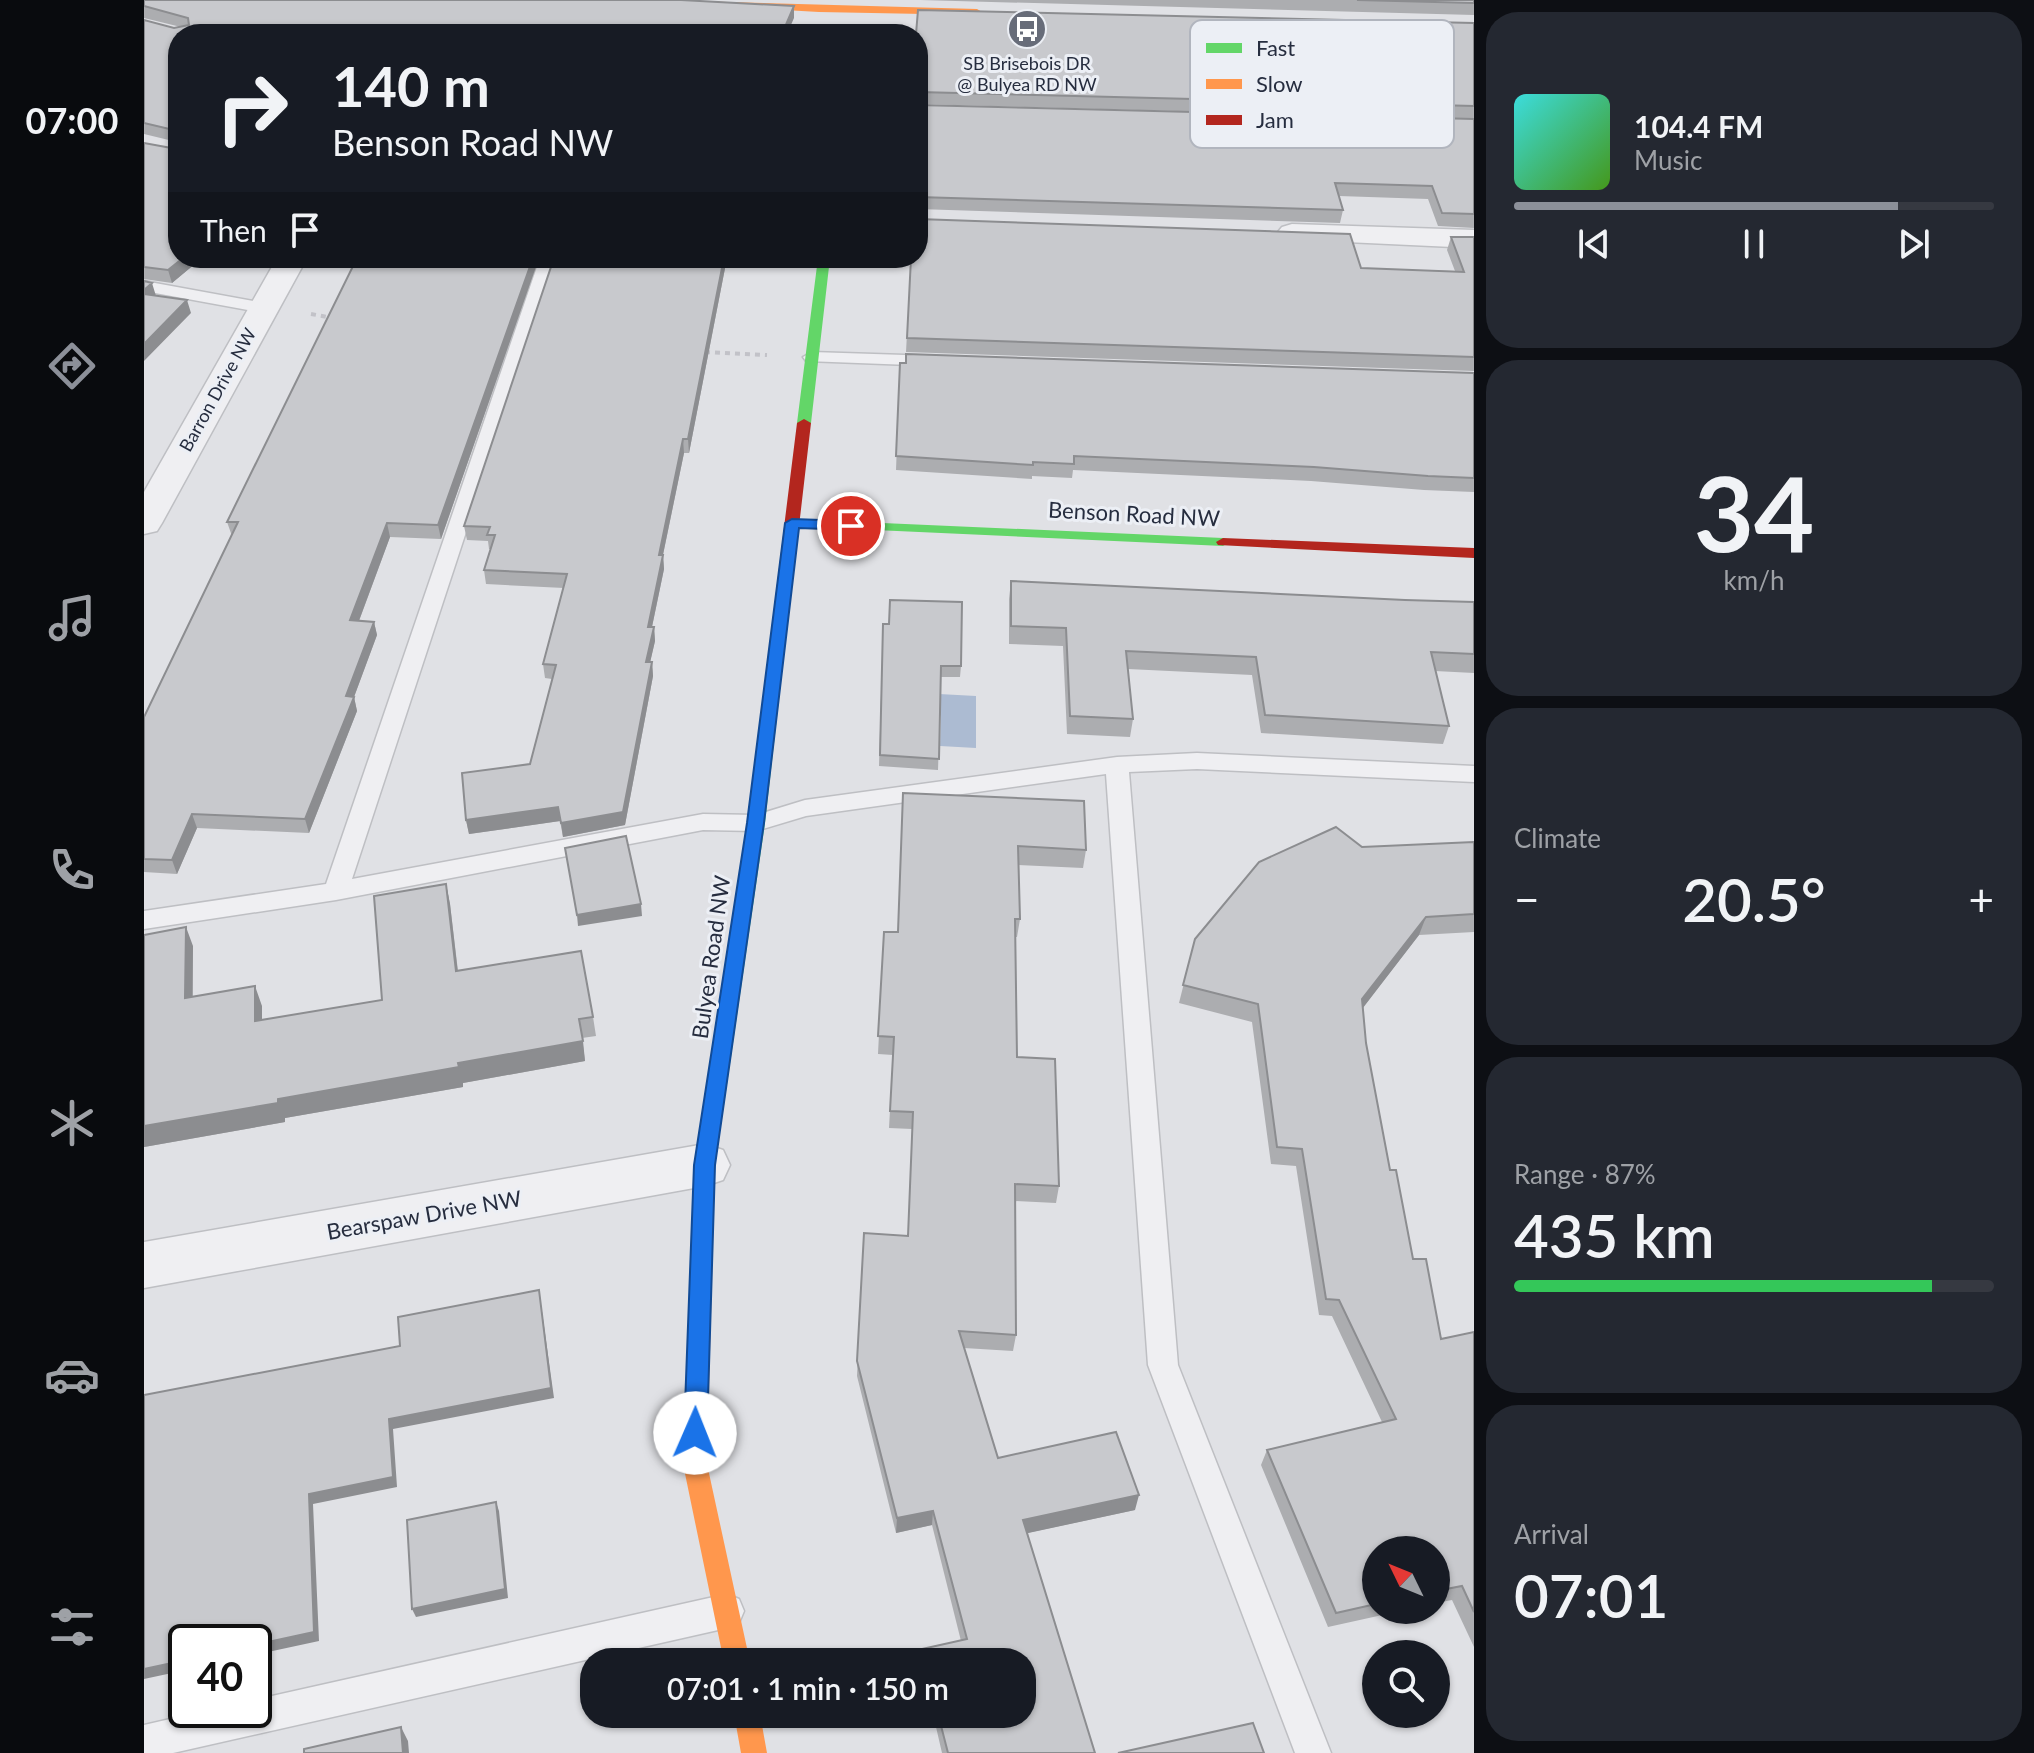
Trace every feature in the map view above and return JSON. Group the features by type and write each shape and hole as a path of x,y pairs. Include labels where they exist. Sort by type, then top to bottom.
{"street":[{"path":"656,0 996,13"},
{"path":"852,24 853,9"},
{"path":"1267,232 1474,239"},
{"name":"Barron Drive NW","path":"144,523 160,460 264,308 286,268"},
{"name":"Bulyea Road NW","path":"735,1648 695,1464 705,1165 756,823 823,268"},
{"name":"Benson Road NW","path":"792,523 1474,553"},
{"name":"Bearspaw Drive NW","path":"144,1265 705,1165"},
{"path":"750,1728 754,1753"}],"lane":[{"path":"336,891 545,268"},
{"path":"144,286 264,308"},
{"path":"812,357 957,362"},
{"path":"144,920 336,891 703,822 756,823 805,808 1117,765 1197,761 1474,774"},
{"path":"1117,765 1163,1365 1313,1753"},
{"path":"144,1742 728,1611"}],"water":[{"path":"939,694 976,696 976,748 940,746 941,716 934,708"}],"building":[{"path":"144,0 681,0 794,6 786,24 189,24 188,18 144,6"},
{"path":"1357,0 1474,0 1474,3"},
{"path":"918,10 1346,20 1190,20 1190,99 928,92 928,24 917,24"},
{"path":"144,20 168,26 168,129 144,123"},
{"path":"1454,23 1474,23 1474,106 1454,105"},
{"path":"928,105 1190,112 1190,148 1454,148 1454,118 1474,119 1474,214 1442,213 1432,186 1335,183 1343,210 928,197"},
{"path":"144,143 168,147 168,268 170,268 168,270 144,267"},
{"path":"928,219 1350,234 1361,268 1464,272 1451,237 1474,237 1474,357 907,338 910,268 928,268"},
{"path":"352,268 529,268 438,525 387,523 350,620 374,622 346,696 354,697 305,819 192,814 172,860 144,859 144,717 238,522 227,522"},
{"path":"551,268 722,268 688,439 683,439 659,555 663,555 648,627 654,627 646,662 652,662 623,812 561,823 558,807 466,820 462,773 530,764 556,665 543,664 567,574 484,570 495,535 487,535 490,527 464,526"},
{"path":"144,294 187,300 144,344"},
{"path":"906,354 1474,373 1474,478 1074,456 1074,464 1033,462 1033,465 896,456 900,363 906,363"},
{"path":"1011,581 1474,602 1474,654 1431,652 1449,726 1265,715 1256,657 1126,651 1133,719 1070,716 1066,628 1011,626"},
{"path":"890,600 962,602 961,666 941,666 939,759 880,755 883,624 889,624"},
{"path":"903,793 1084,801 1086,850 1018,846 1020,919 1015,919 1017,1057 1055,1059 1059,1186 1015,1184 1016,1335 959,1331 998,1458 1116,1432 1139,1495 1023,1520 1095,1753 948,1753 942,1728 1036,1728 1036,1648 926,1648 967,1639 933,1511 897,1518 857,1361 864,1233 908,1236 913,1112 890,1111 894,1037 878,1036 884,932 898,932"},
{"path":"1336,827 1362,847 1474,842 1474,914 1426,917 1362,999 1366,1043 1390,1170 1396,1170 1413,1259 1426,1259 1441,1339 1474,1332 1474,1612 1462,1586 1450,1588 1450,1536 1362,1536 1362,1607 1336,1613 1267,1450 1396,1419 1339,1300 1326,1299 1302,1149 1277,1147 1258,1004 1183,985 1195,939 1259,862"},
{"path":"626,836 641,904 577,915 565,848"},
{"path":"446,884 456,971 581,951 593,1017 579,1019 583,1041 278,1099 278,1103 144,1126 144,935 186,927 185,998 255,986 255,1021 382,1000 374,896"},
{"path":"539,1290 551,1388 389,1419 393,1477 309,1494 314,1632 272,1641 272,1624 168,1624 168,1664 144,1669 144,1395 400,1346 398,1317"},
{"path":"496,1502 505,1589 412,1609 407,1520"},
{"path":"1253,1723 1264,1753 1118,1753"},
{"path":"401,1727 403,1753 304,1753 304,1749"}],"traffic: fast":[{"path":"804,423 823,268"},
{"path":"792,523 1223,542"},
{"path":"713,1112 756,823 775,664"}],"traffic: slow":[{"path":"656,0 819,9 977,12"},
{"path":"713,1112 705,1165 695,1464 734,1648"},
{"path":"750,1728 754,1753"}],"traffic: jam":[{"path":"775,664 804,423"},
{"path":"1223,542 1474,553"}],"place":[{"name":"SB Brisebois DR @ Bulyea RD NW","path":"1027,29"}],"route":[{"path":"695,1433 705,1165 756,823 792,523 851,526"}]}
